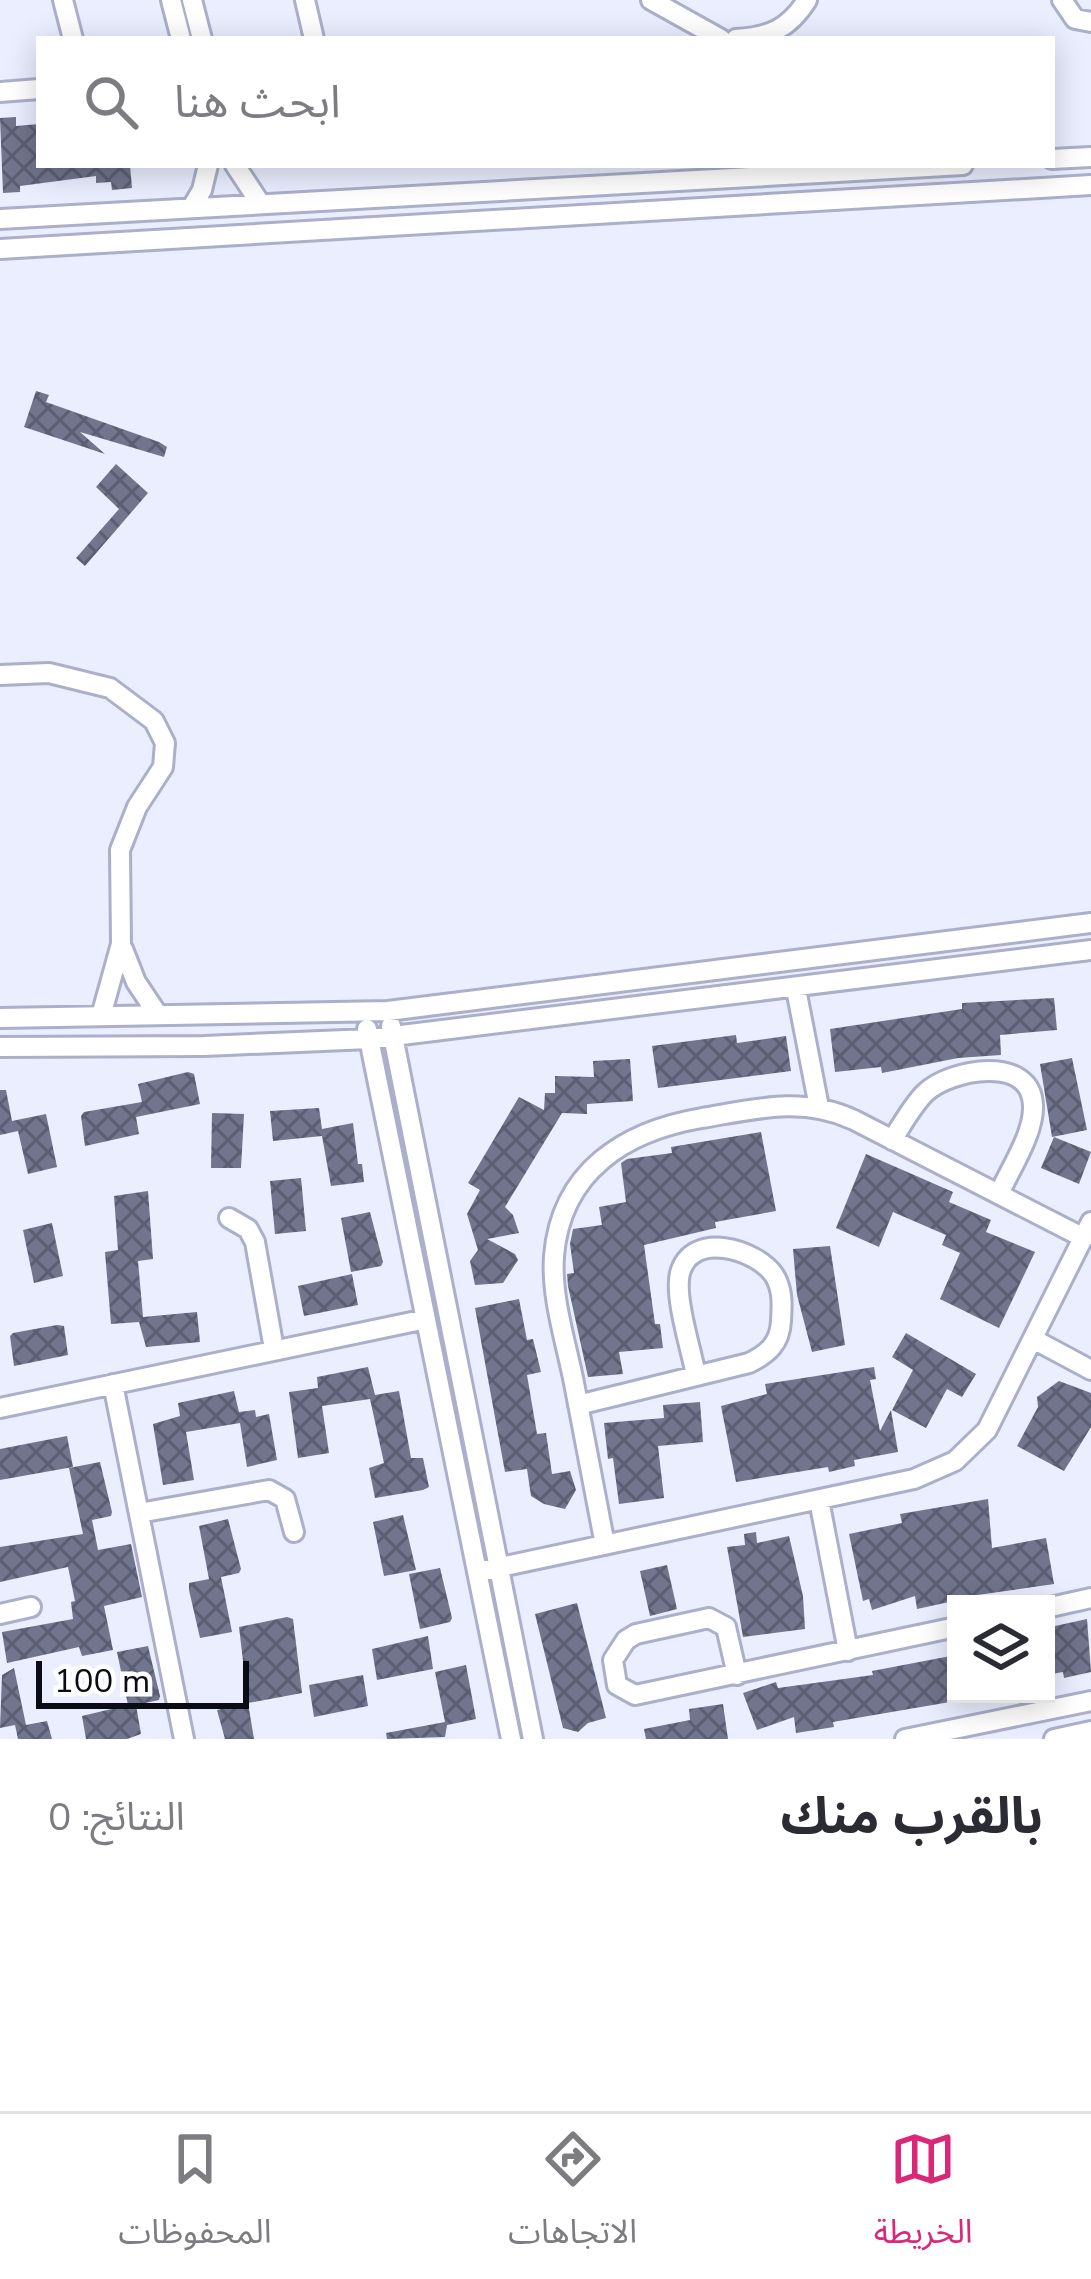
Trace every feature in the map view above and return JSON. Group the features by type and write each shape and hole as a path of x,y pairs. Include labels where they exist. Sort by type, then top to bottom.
{"street":[{"path":"63,0 73,36"},
{"path":"171,0 180,36"},
{"path":"192,0 201,36"},
{"path":"304,0 313,36"},
{"path":"651,0 716,36"},
{"path":"766,36 790,22 807,0"},
{"path":"1062,0 1075,19 1091,22"},
{"path":"0,92 36,89"},
{"path":"1055,159 1091,157"},
{"path":"192,207 207,168"},
{"path":"237,168 260,203"},
{"path":"0,219 910,168"},
{"path":"876,170 871,185 879,200"},
{"path":"839,171 846,186 842,201"},
{"path":"0,249 1091,185"},
{"path":"0,675 49,673 90,681 127,698 161,731 166,755 163,767 137,807 120,850 122,944 101,1016"},
{"path":"0,1018 388,1011 1091,923"},
{"path":"122,944 136,982 158,1016"},
{"path":"0,1047 204,1046 393,1037 1091,950"},
{"path":"796,988 819,1107"},
{"path":"388,1011 533,1739"},
{"path":"363,1013 511,1739"},
{"path":"892,1140 925,1092 943,1082 995,1071 1013,1075 1029,1089 1034,1110 999,1195"},
{"path":"477,1572 500,1568 914,1479 955,1461 987,1430 1087,1230 999,1195 819,1107 787,1105 663,1125 619,1145 581,1182 559,1230 554,1256 605,1545"},
{"path":"229,1218 248,1229 255,1242 274,1349"},
{"path":"578,1405 696,1376 748,1363 775,1344 781,1329 779,1286 760,1261 717,1246 695,1252 685,1262 679,1289 696,1376"},
{"path":"0,1408 426,1319"},
{"path":"1033,1339 1091,1370"},
{"path":"112,1384 184,1739"},
{"path":"139,1513 269,1490 285,1499 294,1532"},
{"path":"819,1499 848,1651"},
{"path":"1055,1605 1091,1598"},
{"path":"0,1614 31,1607"},
{"path":"737,1675 726,1627 709,1618 636,1634 613,1660 616,1684 635,1695 737,1675 947,1629"},
{"path":"905,1739 1091,1701"},
{"path":"1054,1739 1091,1732"}],"building":[{"path":"16,117 16,126 36,124 36,168 130,168 132,188 112,190 111,182 96,183 96,176 20,186 20,192 3,193 0,118"},
{"path":"36,391 49,395 46,402 159,442 167,447 164,457 80,432 105,454 24,427"},
{"path":"116,464 148,493 85,566 76,558 119,509 96,487"},
{"path":"1054,998 1057,1030 1000,1035 1001,1055 882,1073 881,1067 835,1072 830,1029 962,1009 962,1003"},
{"path":"736,1035 737,1043 786,1036 791,1071 658,1088 652,1046"},
{"path":"1072,1058 1087,1130 1052,1137 1040,1064"},
{"path":"630,1059 633,1101 587,1104 587,1114 562,1113 505,1207 519,1233 487,1239 518,1260 503,1283 475,1285 470,1261 478,1250 467,1214 480,1190 468,1183 519,1097 544,1110 545,1093 555,1093 555,1076 594,1077 593,1061"},
{"path":"194,1074 200,1104 136,1117 139,1134 85,1146 84,1112 142,1102 138,1084"},
{"path":"0,1090 6,1090 12,1121 46,1114 57,1167 28,1174 18,1131 0,1135"},
{"path":"319,1108 322,1129 353,1123 364,1182 331,1186 322,1136 273,1141 270,1111"},
{"path":"212,1113 244,1114 241,1168 211,1168"},
{"path":"761,1132 776,1211 715,1222 716,1228 644,1245 663,1348 619,1352 623,1374 588,1377 568,1286 567,1274 574,1273 573,1229 602,1225 599,1207 626,1202 621,1163 627,1159"},
{"path":"1054,1137 1091,1152 1079,1184 1041,1168"},
{"path":"866,1154 953,1192 949,1202 991,1220 986,1232 1035,1252 999,1328 940,1299 960,1253 942,1245 946,1235 893,1212 879,1247 836,1228"},
{"path":"301,1178 306,1231 275,1234 270,1181"},
{"path":"148,1191 153,1259 138,1261 143,1317 197,1312 200,1342 146,1347 139,1322 111,1324 105,1252 118,1250 114,1196"},
{"path":"370,1212 383,1262 351,1272 341,1218"},
{"path":"52,1223 63,1276 34,1283 23,1230"},
{"path":"830,1246 845,1345 812,1352 797,1295 793,1249"},
{"path":"352,1274 358,1305 304,1316 298,1286"},
{"path":"519,1299 527,1340 533,1339 541,1372 527,1375 537,1434 546,1433 552,1474 570,1471 576,1490 565,1509 531,1496 527,1469 505,1472 475,1308"},
{"path":"64,1326 68,1355 14,1366 13,1333"},
{"path":"906,1333 976,1374 962,1397 947,1389 926,1428 892,1410 913,1370 892,1357"},
{"path":"368,1367 375,1395 399,1391 411,1458 423,1458 429,1487 423,1490 375,1498 369,1468 384,1463 370,1399 322,1406 329,1453 298,1458 289,1392 318,1388 317,1377"},
{"path":"874,1367 876,1379 870,1380 880,1431 891,1410 898,1452 854,1460 855,1466 829,1472 828,1467 736,1482 721,1406 767,1394 765,1384"},
{"path":"1059,1381 1091,1393 1091,1427 1064,1471 1017,1446 1038,1407 1037,1397"},
{"path":"234,1391 239,1412 255,1410 256,1417 269,1414 277,1460 247,1467 240,1423 186,1432 194,1480 163,1485 153,1424 180,1416 178,1403"},
{"path":"700,1402 703,1442 658,1446 664,1498 619,1504 604,1423 664,1418 663,1405"},
{"path":"67,1436 73,1467 0,1480 0,1449"},
{"path":"100,1462 112,1512 92,1520 98,1550 131,1544 142,1597 104,1606 113,1650 82,1656 79,1647 7,1663 2,1632 73,1619 71,1602 75,1601 68,1567 0,1582 0,1547 83,1534 69,1468"},
{"path":"988,1499 992,1548 1046,1538 1054,1584 947,1595 947,1602 917,1609 915,1596 872,1610 869,1599 863,1601 849,1534 902,1523 900,1514"},
{"path":"403,1515 416,1570 384,1576 373,1522"},
{"path":"228,1519 241,1569 221,1577 232,1632 200,1638 189,1590 189,1583 209,1579 199,1526"},
{"path":"756,1532 757,1543 789,1536 803,1596 805,1629 743,1637 727,1547 745,1545 744,1534"},
{"path":"667,1565 677,1609 650,1616 640,1571"},
{"path":"440,1568 452,1618 420,1629 409,1574"},
{"path":"577,1603 606,1718 578,1732 563,1728 535,1614"},
{"path":"293,1619 302,1693 248,1703 239,1627"},
{"path":"1087,1619 1091,1672 1064,1678 1063,1672 1055,1673 1055,1626"},
{"path":"428,1636 433,1669 377,1680 372,1649"},
{"path":"148,1646 160,1696 136,1705 141,1734 127,1739 86,1739 82,1716 128,1705 117,1652"},
{"path":"947,1657 947,1703 796,1733 794,1717 757,1730 743,1693 776,1682 778,1688 873,1675 872,1671"},
{"path":"466,1665 476,1719 447,1725 445,1737 387,1739 386,1733 445,1722 435,1672"},
{"path":"14,1668 26,1725 47,1721 52,1739 18,1739 15,1725 0,1728 2,1675"},
{"path":"363,1675 368,1706 314,1717 309,1685"},
{"path":"248,1703 254,1739 225,1739 217,1710"},
{"path":"723,1704 728,1739 646,1739 644,1729 690,1720 689,1709"}]}
